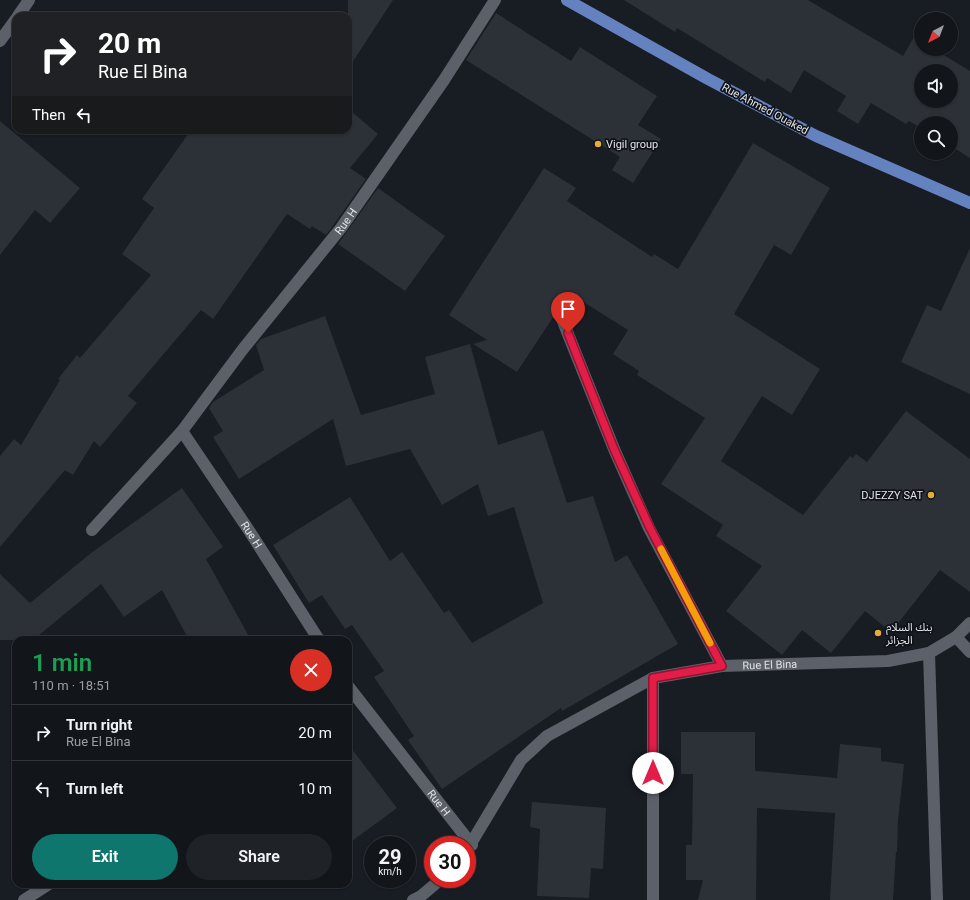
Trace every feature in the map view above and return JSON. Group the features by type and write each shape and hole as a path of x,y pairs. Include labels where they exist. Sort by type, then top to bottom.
{"main road":[{"name":"Rue Ahmed Ouaked","path":"567,0 708,79 816,136 970,203"}],"street":[{"path":"21,12 29,0"},
{"name":"Rue H","path":"92,530 182,431 244,349 342,228 444,80 495,0"},
{"path":"0,41 12,24"},
{"path":"562,319 614,449 643,514 722,666"},
{"name":"Rue H","path":"182,431 250,532 316,636"},
{"name":"Rue El Bina","path":"476,836 521,760 547,736 653,678 722,666 888,661 929,653 956,637 970,623"},
{"path":"956,637 970,652"},
{"path":"929,653 937,900"},
{"path":"653,678 653,900"},
{"name":"Rue H","path":"352,693 461,836"},
{"path":"24,900 43,888"},
{"path":"413,900 421,896 430,888"}],"building":[{"path":"348,0 393,0 352,63 352,12 348,12"},
{"path":"624,0 808,0 903,56 914,37 914,56 945,56 970,71 970,158 958,150 958,116 914,116 914,124 909,121 906,124 871,103 858,124 837,111 846,96 804,70 791,93 767,78 765,82 677,28 675,32"},
{"path":"496,13 571,61 580,47 657,96 638,125 661,139 633,183 612,170 620,157 466,60"},
{"path":"352,112 378,134 350,168 366,179 326,235 312,226 310,229 287,214 213,319 201,310 128,396 137,403 100,447 94,441 73,475 65,470 0,547 0,456 14,439 21,445 60,380 58,379 77,355 80,358 151,275 122,254 154,208 142,199 188,134 352,134"},
{"path":"0,121 12,131 12,134 16,134 80,188 50,223 35,210 0,255"},
{"path":"753,143 830,188 791,255 774,245 734,314 820,369 792,415 762,396 721,461 803,515 850,456 853,458 856,454 867,462 906,411 970,459 970,592 940,570 891,632 865,611 831,653 802,630 782,655 726,611 762,566 716,536 723,525 661,484 705,418 637,375 639,371 613,354 628,330 569,293 517,372 473,344 487,340 449,315 544,168 576,188 567,201 652,257 654,254 678,269"},
{"path":"378,188 445,236 405,291 338,244"},
{"path":"970,248 970,394 901,362 927,305 941,311"},
{"path":"325,316 361,415 435,394 425,357 470,344 498,445 543,430 567,503 593,496 615,562 627,555 678,644 562,711 561,708 442,789 408,740 414,736 374,677 384,671 352,625 345,629 322,595 309,603 273,545 350,497 390,561 402,552 444,613 449,610 472,643 543,603 514,507 488,516 478,484 442,505 410,449 346,466 333,419 239,479 213,437 223,431 209,408 213,402 264,370 256,345 261,339"},
{"path":"182,488 223,547 206,559 249,636 187,636 162,590 124,617 101,584 38,636 12,636 12,640 0,640 0,574 30,603 91,553"},
{"path":"681,732 755,732 755,771 837,778 840,744 881,748 881,761 904,764 898,821 893,900 830,900 835,813 757,808 756,900 698,900 703,880 686,880 686,845 692,845 693,774 681,774"},
{"path":"352,749 397,808 352,841"},
{"path":"532,802 606,808 603,869 591,868 589,898 537,896 540,829 530,827"}],"slow traffic":[{"path":"661,549 710,643"}],"place":[{"name":"Vigil group","path":"598,144"},
{"name":"DJEZZY SAT","path":"931,495"},
{"name":"بنك السلام الجزائر","path":"878,633"}],"route":[{"path":"568,333 614,449 650,528 722,666 653,678 653,773"}]}
